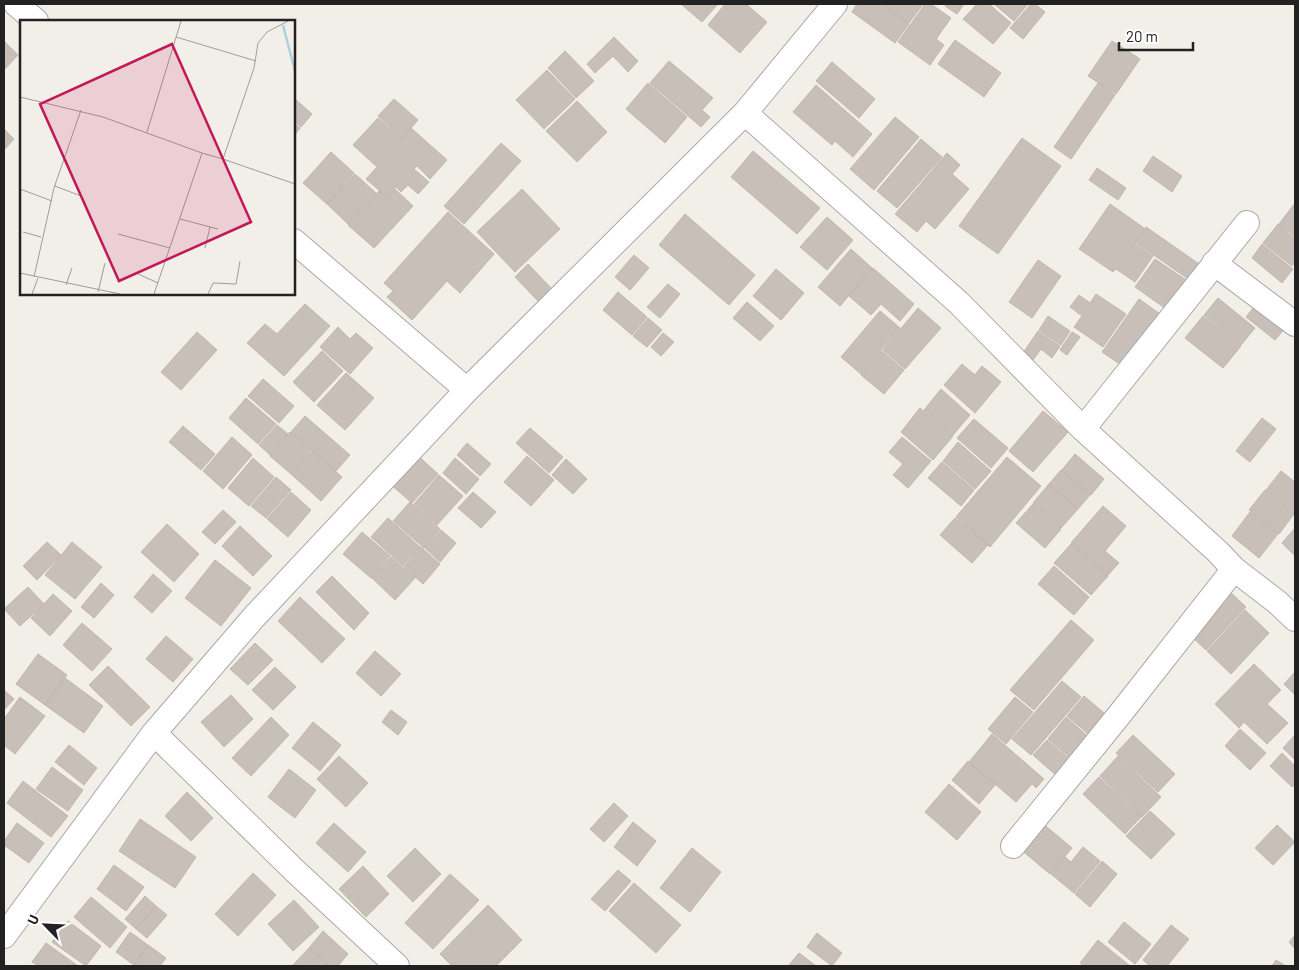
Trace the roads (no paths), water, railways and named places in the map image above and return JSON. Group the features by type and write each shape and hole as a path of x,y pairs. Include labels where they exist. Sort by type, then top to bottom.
{"street":[{"path":"16,4 35,20"},
{"path":"4,936 154,733 254,617 467,390 745,112 835,4"},
{"path":"745,112 959,303 1083,429 1218,552 1234,569 1277,602 1295,620"},
{"path":"1083,429 1247,223"},
{"path":"295,242 467,390"},
{"path":"1214,264 1295,324"},
{"path":"1012,846 1120,714 1234,569"},
{"path":"154,733 294,870 397,966"}]}
